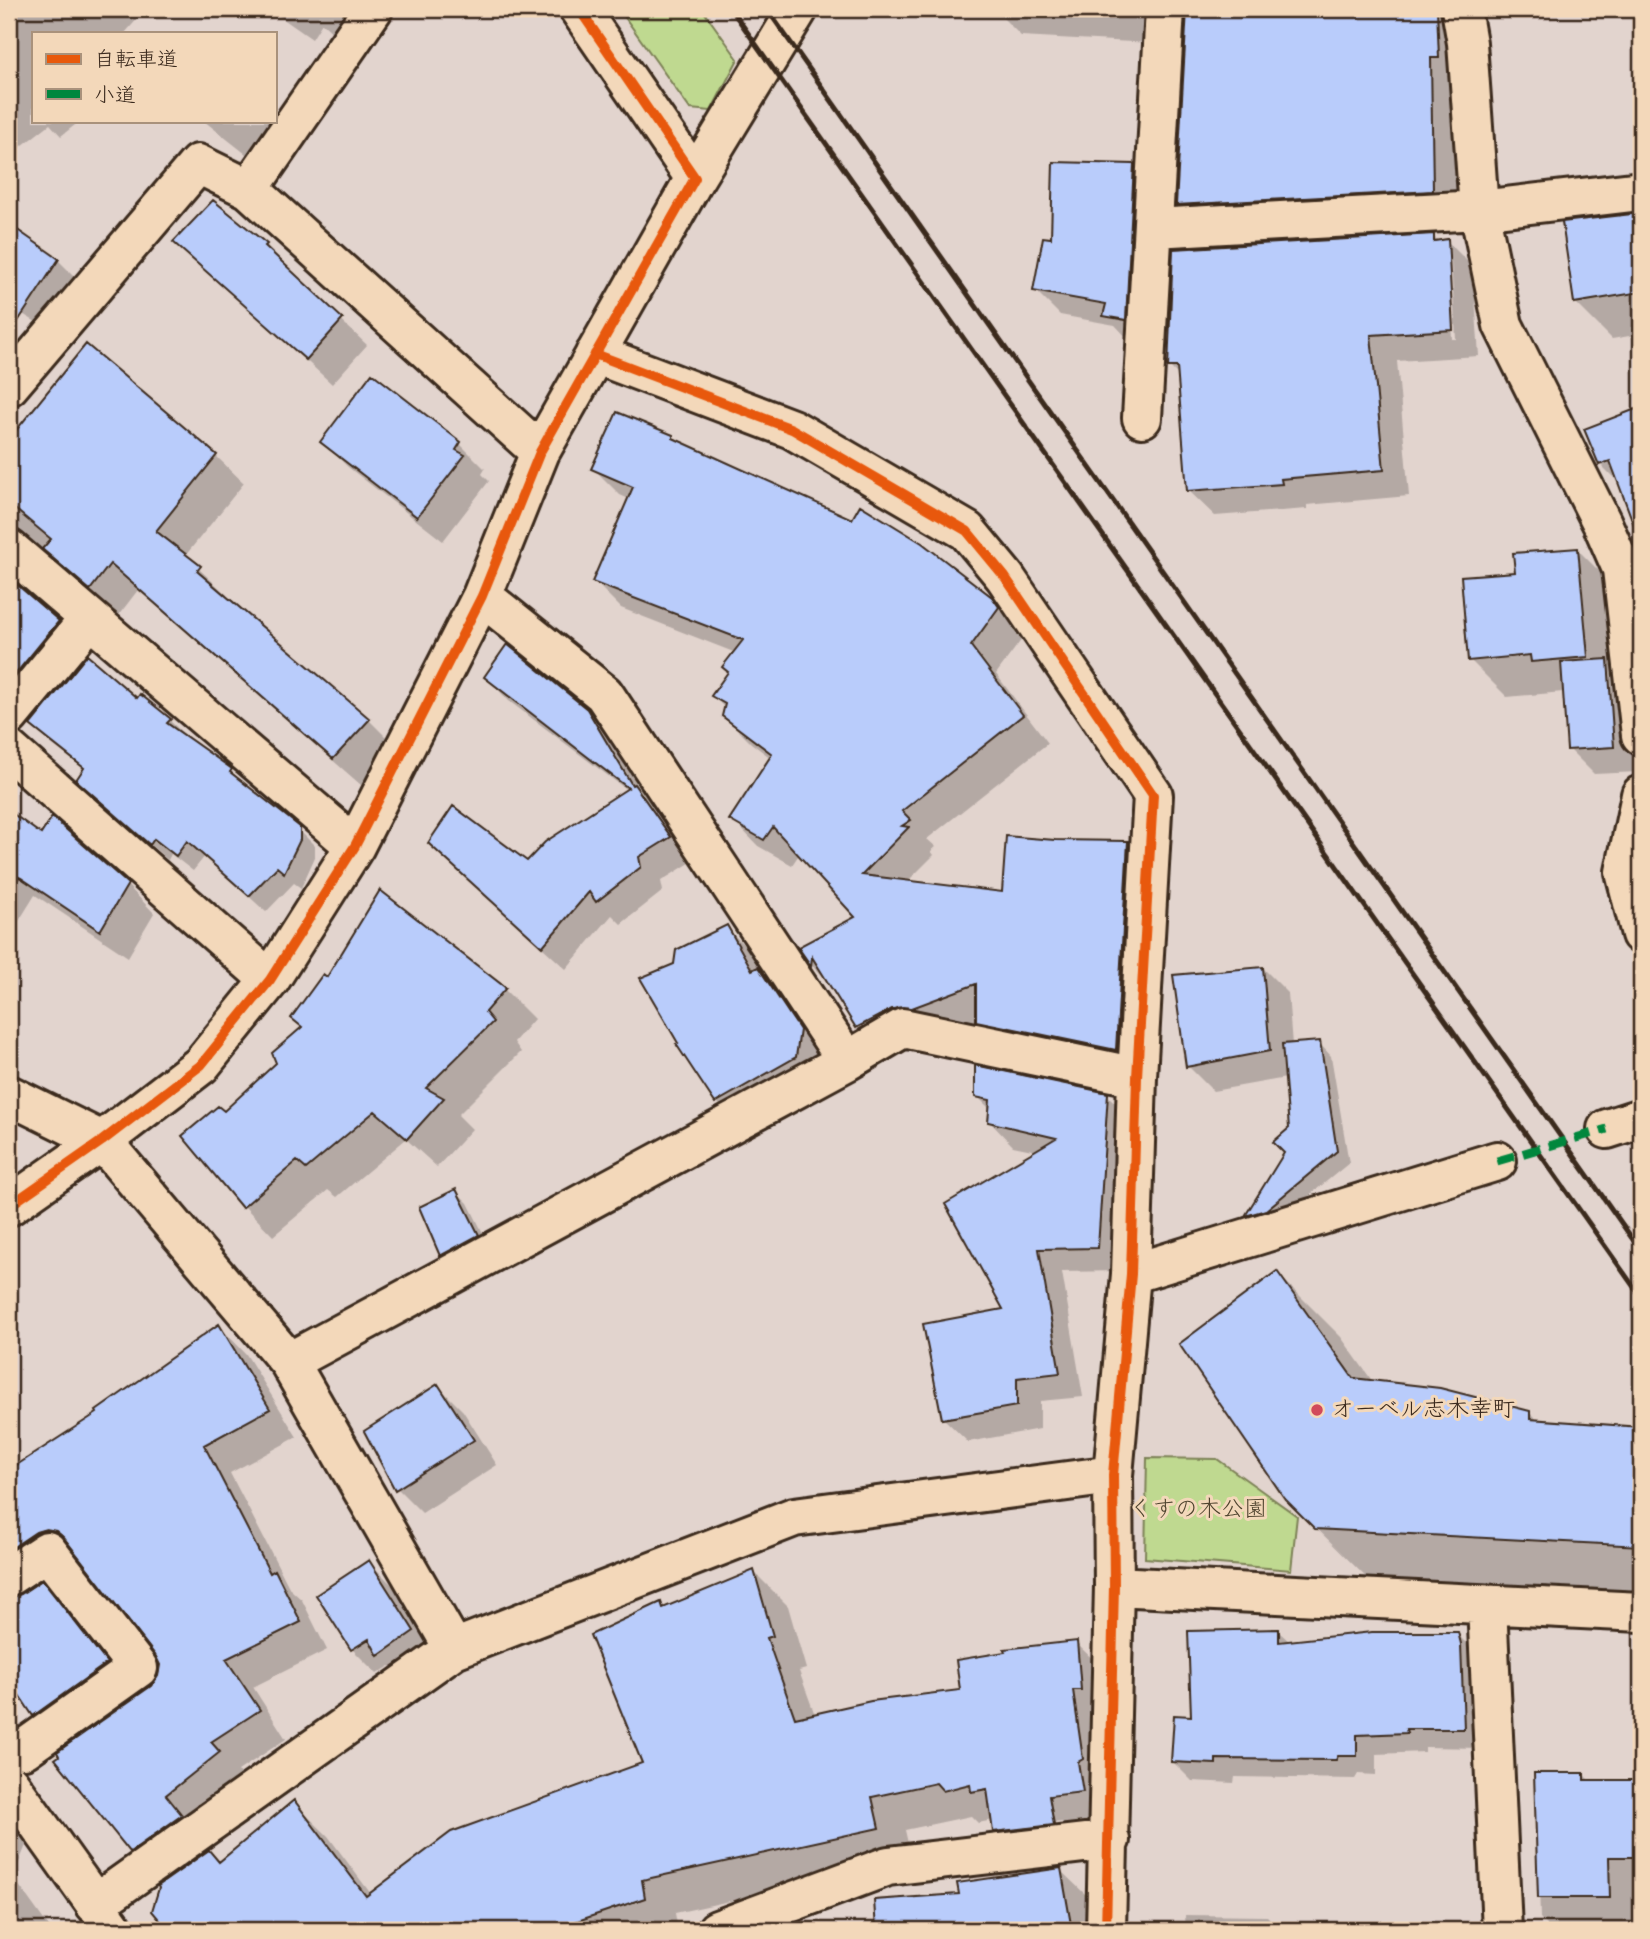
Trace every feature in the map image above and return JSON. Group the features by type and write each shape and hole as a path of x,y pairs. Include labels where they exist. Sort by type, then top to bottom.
{"street":[{"path":"249,189 373,9"},
{"path":"579,9 695,177"},
{"path":"9,1206 201,1065 270,980 355,846 482,596 540,452 695,177 798,9"},
{"path":"1142,418 1165,9"},
{"path":"1461,9 1467,43 1479,210 1503,325 1602,523 1622,569 1641,735"},
{"path":"9,386 198,164 249,189 540,452"},
{"path":"1154,228 1479,210 1641,191"},
{"path":"595,354 792,429 967,531 1005,577 1153,795 1137,1077 1131,1273 1113,1475 1114,1586 1106,1930"},
{"path":"9,550 355,846"},
{"path":"482,596 604,694 847,1061"},
{"path":"9,716 89,619"},
{"path":"9,750 270,980"},
{"path":"1641,794 1625,872 1641,934"},
{"path":"289,1362 847,1061 903,1028 1137,1077"},
{"path":"9,1095 102,1140 289,1362 454,1648"},
{"path":"1131,1273 1497,1161"},
{"path":"9,1576 47,1551 138,1668 16,1766 105,1917 454,1648 794,1517 1113,1475"},
{"path":"1114,1586 1641,1612"},
{"path":"1488,1605 1502,1930"},
{"path":"718,1930 888,1866 1110,1840"}],"green space":[{"path":"619,9 702,9 738,59 711,111 690,109"},
{"name":"くすの木公園","path":"1147,1458 1217,1459 1297,1516 1291,1570 1145,1558"}],"building":[{"path":"1187,9 1437,9 1439,58 1431,58 1433,191 1176,205"},
{"path":"1053,162 1134,164 1126,320 1103,316 1106,304 1033,291 1043,237 1051,238"},
{"path":"213,200 267,244 265,246 343,319 306,360 173,242"},
{"path":"1641,213 1641,292 1574,303 1562,222"},
{"path":"9,224 59,259 9,335"},
{"path":"1434,234 1434,241 1448,239 1453,330 1371,335 1384,470 1281,479 1282,484 1187,491 1177,367 1168,367 1173,249"},
{"path":"86,344 217,455 156,531 201,566 197,571 370,719 333,759 110,564 90,590 42,549 51,539 9,504 9,439"},
{"path":"372,373 461,442 456,450 465,455 417,517 320,442"},
{"path":"1641,407 1641,532 1637,533 1610,461 1599,465 1584,429"},
{"path":"617,412 673,435 673,438 852,519 860,505 922,543 992,597 999,607 971,646 1023,715 902,811 911,820 902,826 909,827 862,875 1002,892 1006,836 1128,841 1116,1050 976,1021 976,984 912,1008 892,1009 856,1028 812,957 811,966 798,947 855,917 773,827 764,840 729,820 772,754 722,716 725,704 711,696 728,672 722,667 743,640 592,582 633,487 591,469"},
{"path":"1578,548 1588,657 1531,662 1530,655 1468,661 1461,576 1515,572 1513,553"},
{"path":"14,582 59,621 9,682 9,589"},
{"path":"507,644 587,709 632,785 634,784 671,837 639,857 641,867 596,902 589,892 542,947 428,843 453,806 527,861 545,842 628,788 484,677"},
{"path":"87,655 137,698 140,694 171,719 167,723 232,769 230,772 300,827 300,840 284,873 277,867 249,896 187,841 176,856 154,839 150,845 76,780 84,768 30,725"},
{"path":"1608,659 1614,747 1567,750 1561,662"},
{"path":"9,811 41,834 52,817 128,884 100,931 21,878 9,873"},
{"path":"380,890 506,988 485,1012 493,1022 426,1088 444,1098 407,1139 375,1111 306,1169 297,1161 242,1208 182,1136 218,1106 224,1111 276,1063 272,1053 302,1027 291,1018 323,974 327,977"},
{"path":"727,925 752,970 758,967 800,1030 796,1057 715,1103 676,1044 678,1043 640,978 674,964 676,950"},
{"path":"1263,967 1270,1051 1186,1067 1173,975"},
{"path":"1320,1041 1337,1151 1266,1210 1245,1216 1284,1153 1273,1142 1289,1128 1282,1044"},
{"path":"975,1065 1108,1093 1098,1248 1039,1249 1060,1373 1017,1378 1017,1406 942,1419 923,1324 1003,1309 945,1204 1056,1138 988,1122 990,1100 975,1097"},
{"path":"456,1189 479,1235 440,1256 419,1207"},
{"name":"オーベル志木幸町","path":"1277,1271 1353,1378 1440,1388 1530,1411 1530,1419 1641,1427 1641,1546 1315,1529 1285,1499 1179,1344"},
{"path":"219,1324 270,1409 204,1445 270,1573 275,1570 301,1622 226,1659 260,1710 211,1742 220,1752 166,1795 182,1815 130,1852 55,1759 59,1756 57,1752 151,1686 158,1676 160,1665 155,1655 56,1531 46,1529 36,1532 9,1550 9,1470 97,1413 96,1411"},
{"path":"438,1384 474,1440 395,1490 364,1431"},
{"path":"369,1560 414,1631 378,1656 369,1639 351,1650 316,1595"},
{"path":"754,1570 773,1636 767,1638 795,1718 871,1701 960,1690 956,1660 1005,1652 1004,1649 1077,1641 1081,1690 1073,1690 1083,1759 1078,1762 1083,1792 1049,1796 1054,1825 993,1832 987,1789 971,1792 970,1784 943,1791 936,1783 872,1797 879,1828 642,1880 645,1898 551,1930 168,1930 152,1911 158,1886 209,1850 219,1862 294,1800 366,1896 451,1832 642,1763 590,1635 661,1602 663,1608"},
{"path":"42,1580 107,1663 33,1716 9,1680 9,1598 21,1594"},
{"path":"1279,1629 1279,1642 1372,1632 1458,1632 1461,1644 1464,1729 1406,1729 1407,1733 1357,1735 1357,1756 1338,1756 1336,1760 1216,1759 1216,1764 1171,1762 1174,1715 1191,1716 1188,1631"},
{"path":"1534,1773 1584,1773 1584,1780 1641,1780 1641,1857 1609,1857 1610,1898 1538,1898"},
{"path":"1061,1868 1072,1930 876,1930 874,1900 959,1894 957,1883"}],"railway":[{"path":"731,9 1641,1297"},
{"path":"767,9 1641,1251"}],"marked path":[{"path":"1497,1161 1607,1129"}],"cycle path":[{"path":"9,1206 102,1141 201,1065 270,980 355,846 482,596 540,452 695,178 579,9"},
{"path":"595,354 792,429 967,531 1005,577 1153,795 1137,1077 1131,1274 1113,1475 1114,1586 1106,1930"}],"place":[{"name":"オーベル志木幸町","path":"1317,1410"}]}
